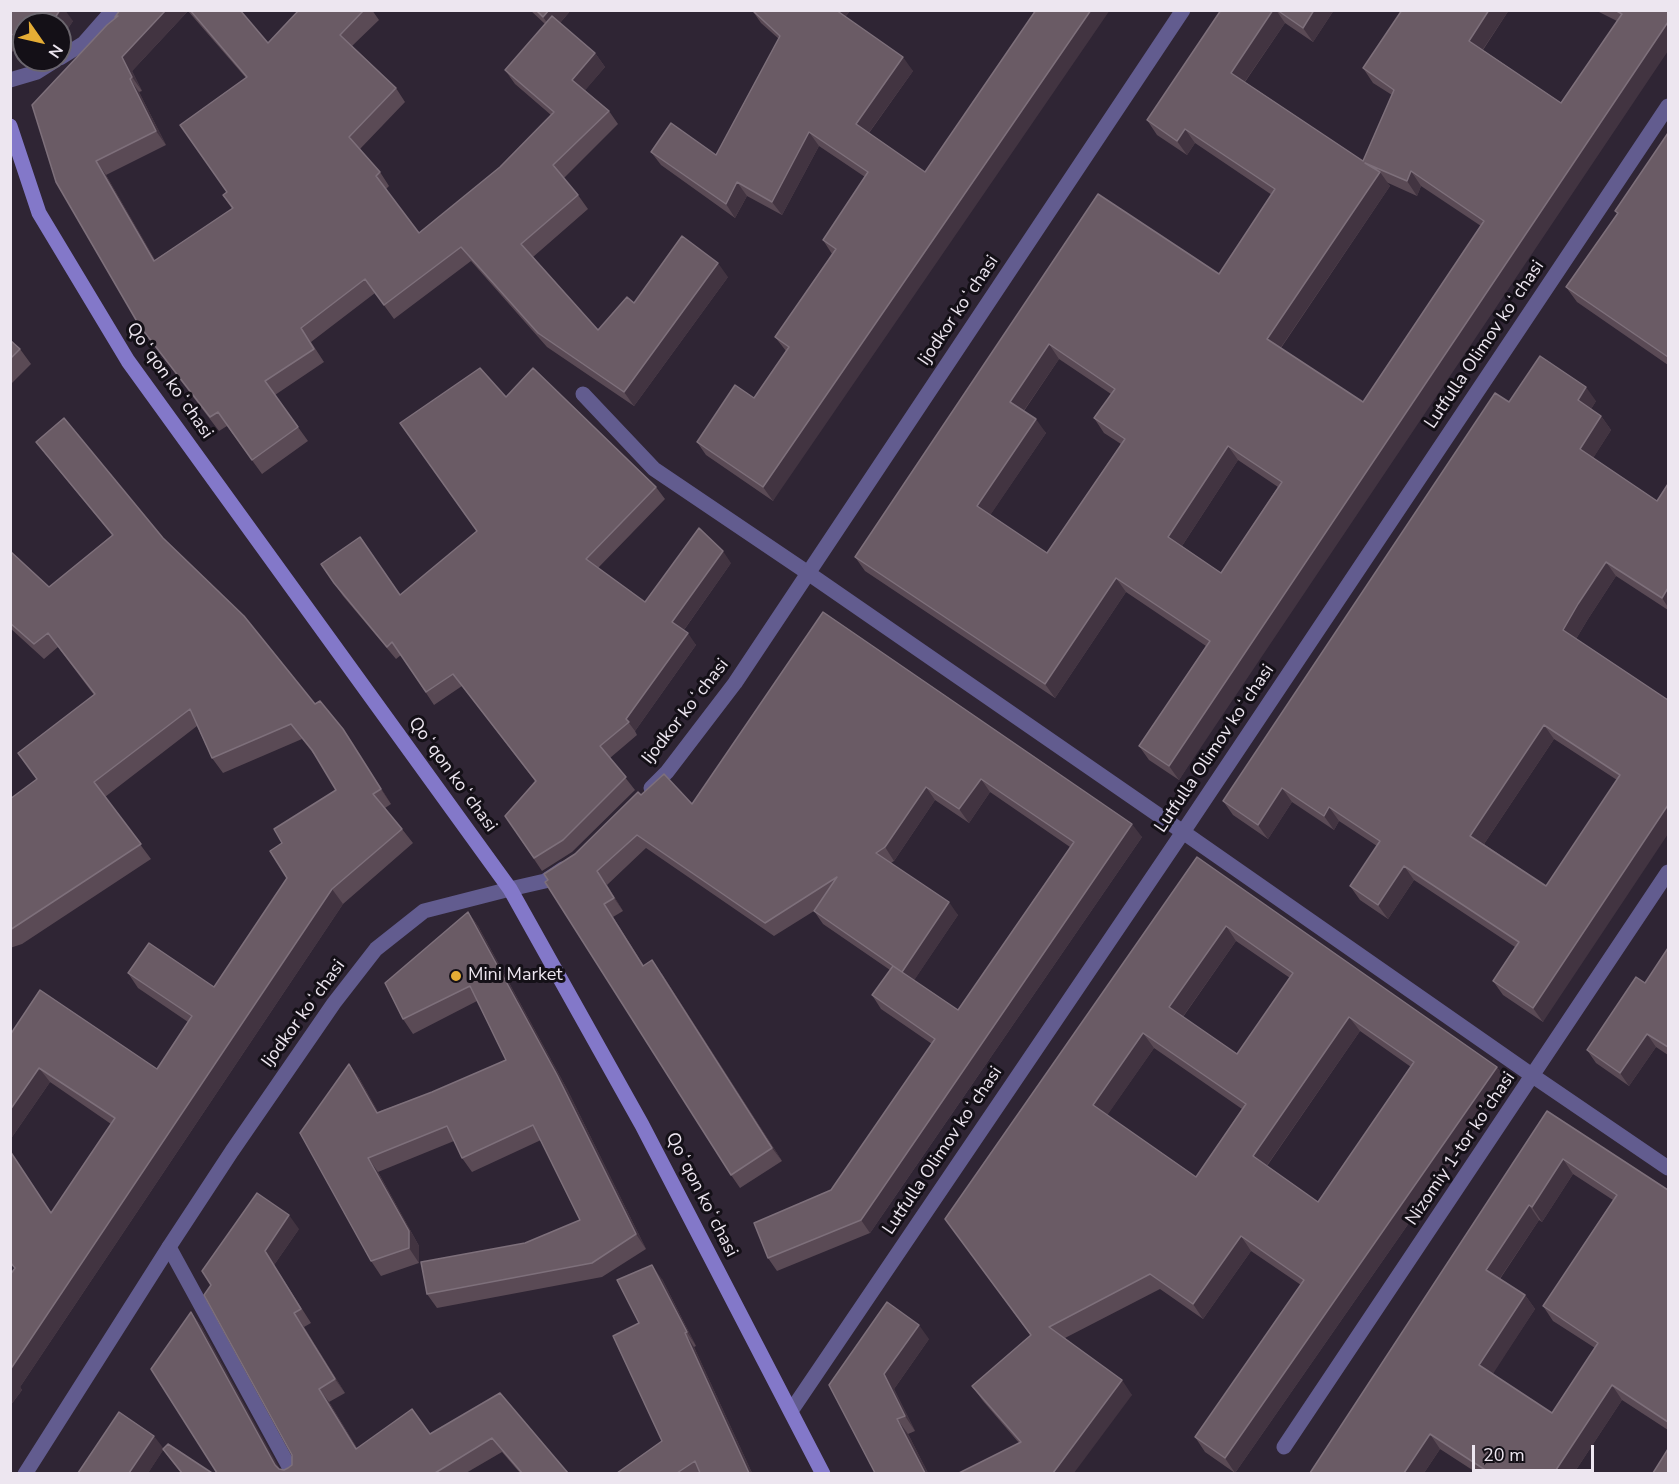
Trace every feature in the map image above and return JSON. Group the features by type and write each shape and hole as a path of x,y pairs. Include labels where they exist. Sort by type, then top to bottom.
{"main road":[{"name":"Qoʻqon koʻchasi","path":"10,126 39,213 128,361 510,890 642,1125 823,1473"}],"street":[{"path":"72,50 84,43 114,10"},
{"name":"Ijodkor koʻchasi","path":"643,796 667,772 735,683 1183,10"},
{"path":"10,80 37,72"},
{"name":"Lutfulla Olimov koʻchasi","path":"791,1411 1183,831 1668,106"},
{"path":"583,394 654,469 1183,831 1668,1168"},
{"name":"Ijodkor koʻchasi","path":"25,1473 232,1151 334,1003 376,949 424,911 545,881 578,860"},
{"name":"Nizomiy 1-tor koʼchasi","path":"1284,1447 1668,872"},
{"path":"169,1247 293,1473"}],"building":[{"path":"10,10 60,10 59,12 12,12 12,35 10,35"},
{"path":"120,10 166,10 122,57 132,77 130,79 156,131 96,161 154,261 233,208 223,195 227,192 180,125 247,77 190,10 240,10 268,43 299,10 364,10 340,35 396,88 349,137 380,172 376,176 419,233 500,167 554,112 505,70 552,16 595,53 572,80 609,111 553,165 578,195 521,244 598,330 627,297 634,303 682,236 718,263 624,392 538,333 461,247 384,305 365,279 301,328 314,349 265,381 298,427 252,460 218,412 210,417 139,325 56,182 32,105 63,72 72,72 72,62 118,16 115,17"},
{"path":"536,10 549,10 543,17"},
{"path":"752,10 836,10 903,57 856,124 925,172 1036,10 1091,10 763,487 697,442 735,385 754,398 789,347 775,337 836,249 823,240 868,172 809,132 772,202 737,182 726,204 651,152 671,123 716,155 780,36"},
{"path":"1221,10 1273,10 1231,73 1363,161 1394,90 1363,68 1402,10 1489,10 1469,41 1561,103 1622,14 1615,10 1668,10 1668,22 1169,766 1139,746 1210,641 1116,578 1045,684 855,557 1098,194 1219,274 1275,189 1185,129 1177,141 1147,120","holes":["1365,163 1407,181 1411,171 1484,221 1363,402 1267,339 1380,172","1049,344 1115,389 1094,418 1125,439 1047,553 977,506 1036,419 1010,402","1228,446 1282,482 1221,573 1168,537"]},
{"path":"1277,10 1314,10 1303,28"},
{"path":"1668,133 1668,357 1566,287 1618,213 1615,211"},
{"path":"10,340 20,349 10,359"},
{"path":"1540,356 1586,387 1578,400 1601,416 1580,449 1657,501 1668,484 1668,588 1662,598 1606,562 1563,630 1668,700 1668,805 1533,1008 1493,981 1519,942 1404,866 1378,905 1350,886 1380,841 1329,807 1324,816 1282,788 1258,825 1223,801 1495,393 1509,402","holes":["1544,725 1620,775 1546,886 1470,836"]},
{"path":"480,368 506,397 533,368 656,487 586,559 645,602 699,528 723,551 672,622 688,633 626,719 629,722 600,746 626,777 563,840 534,858 505,816 536,781 453,674 426,692 392,642 387,647 321,564 360,537 400,595 477,531 400,423"},
{"path":"64,418 163,538 244,616 315,704 320,701 343,729 381,789 373,794 402,829 332,889 10,1370 10,1275 15,1268 10,1262 10,1151 51,1213 115,1118 39,1068 10,1110 10,1035 40,990 157,1069 192,1016 128,973 149,943 214,987 287,878 270,851 282,843 274,829 336,790 312,750 291,724 212,758 190,709 94,782 141,844 10,930 10,799 37,779 18,753 95,694 48,633 34,644 10,623 10,551 49,587 113,535 36,442"},
{"path":"823,612 1132,824 861,1220 768,1258 754,1223 831,1190 935,1039 872,995 893,966 958,1010 1074,842 981,779 959,809 926,787 885,847 876,853 949,902 902,972 814,911 837,877 765,923 637,835 597,871 614,898 604,904 643,966 652,960 772,1148 731,1175 545,882 548,880 544,874 575,854 638,792 641,795 664,774 692,804"},
{"path":"1197,857 1497,1067 1225,1458 1195,1437 1304,1280 1241,1236 1193,1304 1150,1274 1049,1327 1122,1380 1053,1473 959,1473 1021,1442 972,1386 1031,1335 945,1219","holes":["1226,926 1293,973 1237,1054 1169,1007","1349,1017 1414,1062 1318,1202 1253,1156","1143,1033 1246,1104 1196,1177 1093,1105"]},
{"path":"468,912 557,1075 636,1234 592,1263 427,1294 421,1262 525,1243 580,1220 533,1125 462,1158 447,1126 368,1158 409,1231 409,1248 371,1261 300,1133 349,1064 377,1113 506,1060 470,986 403,1019 385,983"},
{"path":"1668,948 1668,1047 1647,1034 1620,1073 1587,1050 1636,977 1645,983"},
{"path":"1547,1111 1668,1190 1668,1422 1612,1385 1554,1473 1490,1473 1430,1434 1404,1473 1310,1473","holes":["1563,1159 1617,1195 1543,1306 1598,1343 1552,1413 1479,1365 1525,1295 1486,1270 1529,1205 1532,1207"]},
{"path":"257,1193 289,1215 265,1251 301,1309 294,1313 335,1379 319,1389 356,1449 412,1409 430,1434 500,1393 568,1473 522,1473 492,1438 435,1473 217,1473 151,1369 191,1312 275,1465 284,1470 292,1465 292,1455 204,1295 211,1285 202,1271"},
{"path":"652,1265 687,1332 685,1333 749,1473 700,1473 695,1461 677,1473 617,1473 662,1441 613,1336 639,1323 617,1280"},
{"path":"887,1302 919,1325 884,1374 905,1416 897,1419 925,1473 875,1473 829,1385"},
{"path":"119,1412 154,1436 129,1473 78,1473"},
{"path":"168,1444 212,1473 182,1473 163,1449"},
{"path":"1668,1449 1668,1473 1653,1473"}],"place":[{"name":"Mini Market","path":"456,976"}]}
